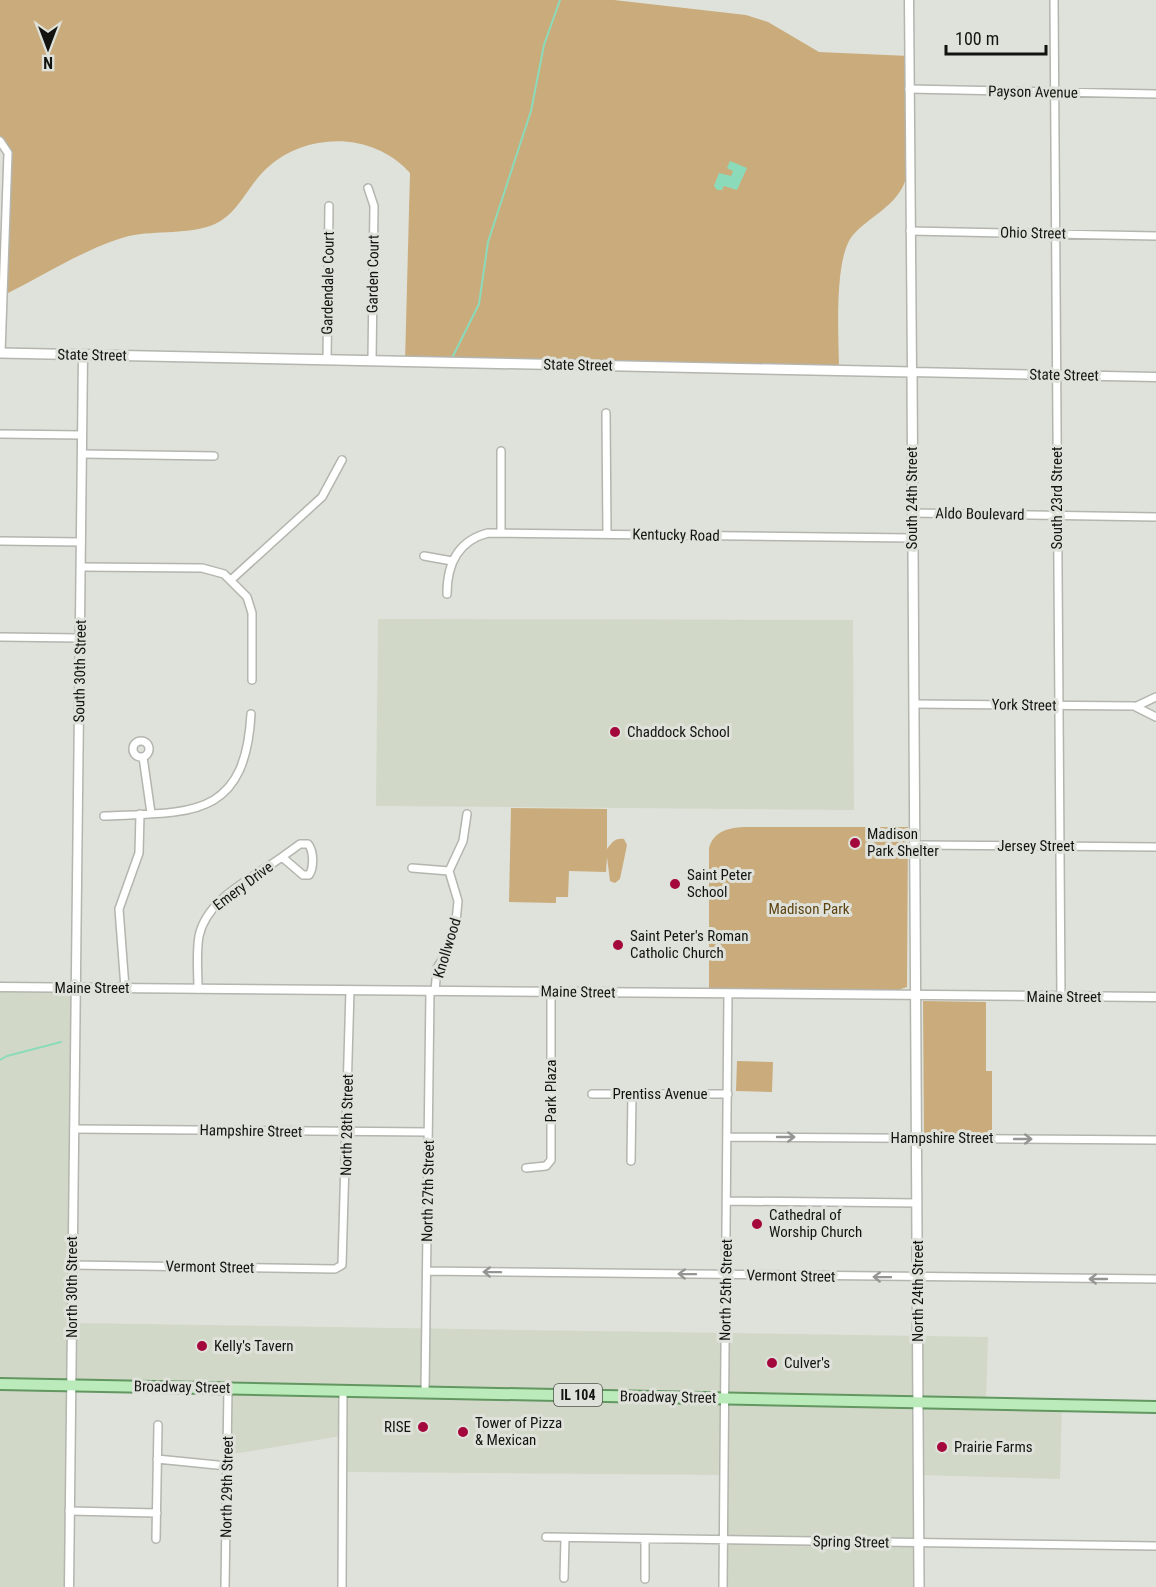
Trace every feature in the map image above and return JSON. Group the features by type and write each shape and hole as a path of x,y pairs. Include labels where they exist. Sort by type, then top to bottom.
{"main road":[{"name":"State Street","path":"0,353 912,372"},
{"name":"South 24th Street","path":"912,372 916,996"},
{"name":"North 24th Street","path":"916,996 919,1587"},
{"name":"Broadway Street","path":"0,1384 1156,1407"}],"street":[{"name":"South 24th Street","path":"909,0 912,372"},
{"name":"South 23rd Street","path":"1054,0 1061,997"},
{"name":"Payson Avenue","path":"909,89 1156,94"},
{"path":"0,141 8,153 0,353"},
{"name":"Garden Court","path":"368,188 374,206 372,361"},
{"name":"Gardendale Court","path":"327,360 329,206"},
{"name":"Ohio Street","path":"910,231 1156,236"},
{"name":"South 30th Street","path":"76,988 83,355"},
{"name":"State Street","path":"912,372 1156,377"},
{"path":"606,413 607,534"},
{"path":"0,434 82,435"},
{"path":"501,451 501,532"},
{"path":"82,454 214,456"},
{"path":"232,579 328,491 342,460"},
{"name":"Aldo Boulevard","path":"912,513 1156,517"},
{"name":"Kentucky Road","path":"452,561 468,542 482,535 501,532 912,538"},
{"path":"0,541 81,542"},
{"path":"424,556 452,561 447,574 447,594"},
{"path":"81,567 202,568 217,571 232,579 247,597 252,613 252,680"},
{"path":"0,637 80,638"},
{"name":"York Street","path":"914,704 1134,706 1156,697"},
{"name":"York Street","path":"1134,706 1156,717"},
{"path":"104,816 205,806 221,796 238,774 245,759 251,714"},
{"path":"143,757 151,813"},
{"path":"125,988 119,909 139,853 140,814"},
{"path":"412,868 449,871 463,841 467,814"},
{"name":"Emery Drive","path":"198,989 198,941 207,915 218,902 300,844 308,844 312,849 311,873 303,875 282,857"},
{"name":"Jersey Street","path":"915,845 1156,847"},
{"name":"Knollwood","path":"433,991 436,974 449,949 458,909 457,893 449,871"},
{"name":"Maine Street","path":"0,987 1156,997"},
{"name":"North 30th Street","path":"69,1587 76,988"},
{"name":"North 28th Street","path":"344,1260 350,990"},
{"name":"North 27th Street","path":"425,1392 428,1132 433,991"},
{"name":"Park Plaza","path":"526,1167 546,1166 552,1160 551,992"},
{"name":"North 25th Street","path":"723,1587 728,994"},
{"name":"Prentiss Avenue","path":"592,1094 728,1094"},
{"path":"631,1161 632,1094"},
{"name":"Hampshire Street","path":"74,1129 428,1132"},
{"name":"Hampshire Street","path":"728,1137 1156,1140"},
{"path":"727,1201 917,1203"},
{"name":"Vermont Street","path":"72,1265 335,1269 344,1260"},
{"name":"Vermont Street","path":"427,1271 1156,1279"},
{"name":"North 29th Street","path":"225,1587 228,1388"},
{"path":"342,1587 343,1390"},
{"path":"156,1539 158,1425"},
{"path":"157,1460 227,1466"},
{"path":"69,1511 157,1513"},
{"name":"Spring Street","path":"546,1538 1156,1546"},
{"path":"564,1578 565,1538"},
{"path":"645,1539 645,1579"}],"shaded area":[{"path":"730,161 747,168 737,190 724,186 722,190 717,190 714,186 719,173 731,176 733,171 727,168"},
{"name":"Chaddock School","path":"378,619 853,620 854,810 376,806"},
{"path":"0,983 76,984 73,1323 988,1337 986,1400 1062,1405 1060,1479 919,1475 919,1587 723,1587 723,1475 342,1472 341,1436 227,1455 228,1388 72,1385 69,1587 0,1587"}],"green space":[{"path":"0,0 614,0 746,15 768,22 819,52 909,56 912,139 908,171 900,192 853,235 847,246 842,262 838,300 839,371 405,362 410,173 395,159 378,150 340,141 301,147 283,156 260,175 231,213 215,224 195,230 140,234 113,241 2,296 8,153 0,141"},
{"path":"511,808 607,809 607,849 618,839 624,839 627,845 620,879 615,883 610,881 607,857 606,872 569,871 568,897 556,897 556,903 509,902"},
{"name":"Madison Park","path":"908,827 907,987 898,990 709,989 709,848 718,834 732,828"},
{"path":"923,1001 986,1002 986,1071 992,1071 992,1137 924,1136"},
{"path":"737,1061 773,1062 772,1092 736,1091"}],"waterway":[{"path":"451,360 479,304 488,242 531,111 544,45 560,0"},
{"path":"0,1060 7,1056 61,1042"}],"place":[{"name":"Chaddock School","path":"615,732"},
{"name":"Madison Park Shelter","path":"855,843"},
{"name":"Saint Peter School","path":"675,884"},
{"name":"Saint Peter's Roman Catholic Church","path":"618,945"},
{"name":"Cathedral of Worship Church","path":"757,1224"},
{"name":"Kelly's Tavern","path":"202,1346"},
{"name":"Culver's","path":"772,1363"},
{"name":"RISE","path":"423,1427"},
{"name":"Tower of Pizza & Mexican","path":"463,1432"},
{"name":"Prairie Farms","path":"942,1447"}]}
